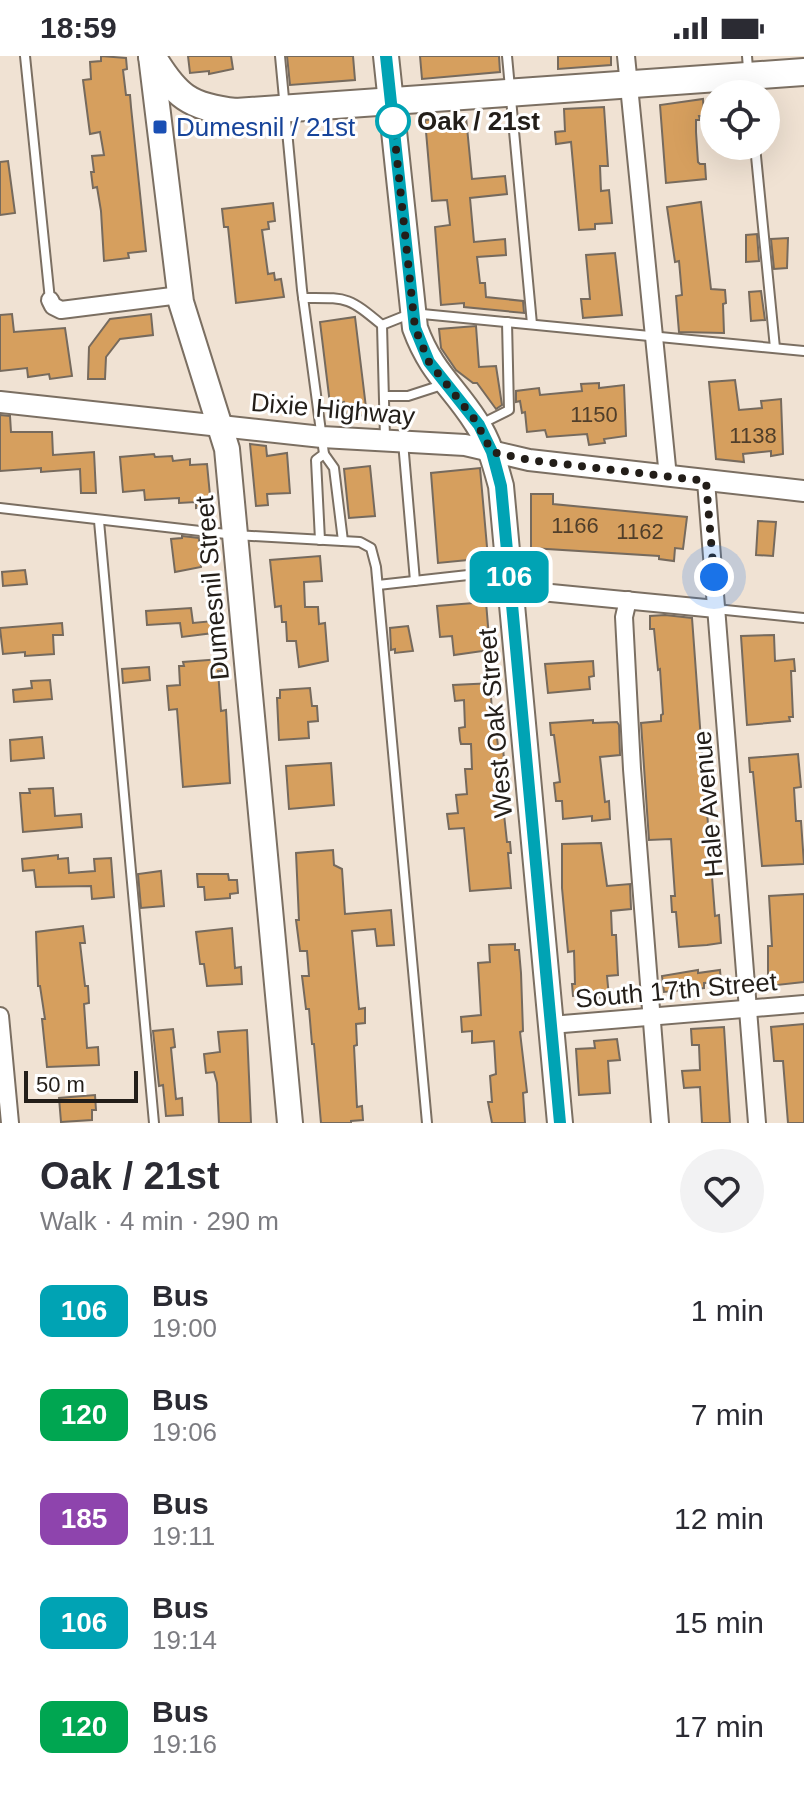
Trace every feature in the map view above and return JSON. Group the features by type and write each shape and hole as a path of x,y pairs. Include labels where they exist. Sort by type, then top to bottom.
{"main road":[{"path":"152,56 171,87 205,109 236,112 804,72"},
{"name":"Dumesnil Street","path":"152,56 180,295 189,334 227,449 290,1123"},
{"name":"West Oak Street","path":"386,56 412,313 423,349 479,425 492,452 501,486 560,1123"}],"street":[{"path":"626,56 668,477"},
{"path":"50,300 53,306 61,310 180,295"},
{"name":"Dixie Highway","path":"0,402 220,424 321,450 394,440 465,445 529,460 804,491"},
{"name":"Hale Avenue","path":"706,481 757,1123"},
{"path":"510,580 628,600 716,609"},
{"path":"628,600 624,617 627,678 660,1123"},
{"name":"South 17th Street","path":"551,1025 804,1004"},
{"path":"0,1016 10,1123"}],"lane":[{"path":"25,56 50,300"},
{"path":"280,56 321,450 320,540"},
{"path":"507,56 532,324"},
{"path":"756,160 775,348"},
{"path":"303,298 343,298 355,303 382,325 384,396 394,440 415,581"},
{"path":"382,325 412,313 804,351"},
{"path":"479,425 509,410 507,322"},
{"path":"384,396 408,396 446,384"},
{"path":"321,450 334,468 343,541"},
{"path":"0,508 235,535 360,542 371,548 378,585 427,1123"},
{"path":"99,521 154,1123"},
{"path":"378,585 415,581 510,580"},
{"path":"716,609 804,618"}],"building":[{"path":"101,56 126,58 127,69 123,70 126,95 130,95 146,251 128,253 129,258 104,261 101,211 91,172 94,172 92,156 104,155 100,132 90,134 83,80 91,79 90,62 101,61"},
{"path":"188,56 231,56 233,69 209,74 209,71 190,73"},
{"path":"287,56 353,56 355,80 290,85"},
{"path":"420,56 499,56 500,72 422,79"},
{"path":"558,56 611,56 611,65 558,69"},
{"path":"700,99 700,120 696,120 698,162 705,164 706,179 666,183 660,105"},
{"path":"604,107 608,166 600,166 601,191 609,190 612,223 595,224 595,229 579,230 571,142 556,144 555,132 565,131 564,109"},
{"path":"466,117 472,179 505,176 507,194 470,198 474,242 505,239 506,255 477,257 480,283 485,283 486,297 523,301 524,313 464,307 464,303 441,305 435,227 450,225 447,200 432,201 425,120"},
{"path":"8,161 15,213 0,215 0,162"},
{"path":"701,202 711,289 725,290 724,333 679,332 676,296 682,295 679,261 675,262 667,207"},
{"path":"273,203 275,221 268,222 269,229 262,230 268,274 274,273 275,280 281,279 284,297 236,303 228,227 224,227 222,209"},
{"path":"757,234 759,261 746,262 746,235"},
{"path":"788,238 787,268 774,269 771,239"},
{"path":"615,253 622,315 583,318 581,299 590,299 586,255"},
{"path":"761,291 765,320 751,321 749,292"},
{"path":"12,314 14,332 65,328 72,376 50,379 49,374 28,377 27,368 0,371 0,315"},
{"path":"151,314 153,335 120,339 106,357 105,379 88,379 89,347 110,319"},
{"path":"355,317 367,416 346,414 344,402 330,404 320,322"},
{"path":"476,326 479,367 496,366 502,405 496,409 477,383 456,370 441,348 439,329"},
{"path":"735,380 739,410 762,408 761,401 781,399 783,454 771,456 771,451 743,454 744,462 716,459 709,382"},
{"path":"599,383 599,388 624,385 626,436 589,445 587,434 547,437 545,430 527,432 525,412 522,413 520,401 516,402 516,391 539,388 540,395 582,391 581,384"},
{"path":"0,415 10,416 11,432 52,432 53,455 94,452 96,493 81,493 80,469 0,471"},
{"path":"250,444 266,446 267,456 287,453 290,493 267,494 268,505 256,506"},
{"path":"154,454 155,457 172,456 173,461 190,459 190,465 207,464 211,506 196,508 196,502 179,503 179,498 145,500 144,490 123,492 120,457"},
{"path":"370,466 375,516 349,518 344,469"},
{"path":"480,468 488,558 438,563 431,473"},
{"path":"531,494 553,494 553,504 687,517 683,549 675,548 674,561 659,559 659,556 531,548"},
{"path":"758,521 776,522 773,556 756,555"},
{"path":"182,536 199,538 201,567 175,572 171,539"},
{"path":"320,556 322,581 304,582 305,607 318,607 319,624 325,623 328,661 299,667 296,641 287,641 281,606 275,607 270,560"},
{"path":"25,570 27,584 3,586 2,572"},
{"path":"486,602 490,650 454,655 452,636 440,637 437,606"},
{"path":"191,608 193,623 213,621 213,633 182,637 180,623 147,625 146,611"},
{"path":"650,616 692,618 702,754 709,785 705,785 715,916 719,915 721,943 679,947 676,912 672,912 671,896 675,896 671,839 649,840 641,723 661,721 663,714 660,669 654,629 650,629"},
{"path":"62,623 63,635 53,635 54,654 3,654 0,628"},
{"path":"408,626 413,651 395,653 395,649 391,650 390,628"},
{"path":"774,635 775,661 794,659 795,671 791,671 793,717 789,717 790,721 747,725 741,636"},
{"path":"221,659 222,671 218,671 221,711 226,710 230,783 183,787 177,709 169,710 167,686 180,685 179,666 184,666 183,662"},
{"path":"593,661 594,676 589,677 590,689 548,693 545,664"},
{"path":"149,667 150,680 123,683 122,669"},
{"path":"50,680 52,699 14,702 13,690 32,688 31,681"},
{"path":"494,683 495,695 491,696 493,730 496,730 498,746 503,746 505,776 500,777 507,842 510,842 511,888 470,891 464,828 449,829 447,814 458,813 456,795 467,794 465,769 472,769 471,744 461,744 460,740 459,728 465,727 464,700 455,701 453,685"},
{"path":"310,688 312,706 317,706 318,721 308,722 309,738 279,740 277,698 280,698 280,690"},
{"path":"593,720 593,723 617,722 619,725 620,755 600,757 610,819 592,821 592,816 563,819 562,801 556,801 554,783 560,782 550,723"},
{"path":"42,737 44,758 11,761 10,740"},
{"path":"798,754 801,787 794,788 796,821 801,821 804,864 762,866 749,758"},
{"path":"331,763 334,805 289,809 286,766"},
{"path":"53,788 55,816 81,814 82,827 23,832 20,793 30,793 29,789"},
{"path":"601,843 607,886 630,884 631,909 611,911 618,975 607,976 609,997 583,999 583,995 573,996 574,951 568,952 562,888 562,844"},
{"path":"333,850 334,865 342,869 345,914 391,910 394,945 377,946 375,929 352,931 359,1009 365,1008 365,1023 356,1024 357,1045 354,1046 357,1107 362,1106 363,1120 351,1123 321,1123 314,1044 302,976 309,976 307,951 300,951 296,920 299,920 296,853"},
{"path":"58,855 58,859 68,858 69,873 95,871 94,859 111,858 114,897 92,899 91,886 36,887 34,870 23,871 22,859"},
{"path":"161,871 164,906 141,908 138,874"},
{"path":"197,874 228,874 229,880 237,880 238,893 230,894 230,898 205,900 204,887 198,887"},
{"path":"804,894 804,982 768,986 768,946 772,946 769,896"},
{"path":"83,926 85,943 80,943 85,986 88,986 89,1003 84,1004 87,1048 98,1047 99,1065 47,1067 36,932"},
{"path":"232,928 235,968 241,967 242,984 207,986 204,964 200,964 196,932"},
{"path":"515,944 515,950 519,950 521,973 523,1031 520,1032 527,1092 523,1093 525,1123 492,1123 488,1102 492,1102 490,1076 496,1074 494,1041 472,1043 472,1031 462,1032 461,1017 481,1015 478,963 490,962 489,945"},
{"path":"698,970 698,973 720,970 721,982 704,983 704,988 664,992 662,976"},
{"path":"804,1024 804,1123 788,1123 783,1061 774,1061 771,1027"},
{"path":"724,1027 730,1123 702,1123 700,1087 684,1088 682,1071 700,1070 699,1045 692,1045 691,1029"},
{"path":"173,1029 175,1047 171,1048 176,1099 182,1098 183,1115 166,1116 153,1031"},
{"path":"247,1030 251,1123 219,1123 217,1083 214,1072 206,1073 204,1054 220,1052 218,1032"},
{"path":"617,1039 620,1060 608,1061 610,1093 579,1095 576,1049 595,1048 594,1041"},
{"path":"95,1095 96,1110 92,1110 92,1120 61,1122 59,1098"}],"bus line":[{"name":"106","path":"386,56 415,328 429,362 479,425 492,452 501,486 560,1123"}],"place":[{"name":"Oak / 21st","path":"393,121"},
{"name":"Dumesnil / 21st","path":"160,127"}],"route":[{"path":"393,121 415,328 429,362 475,420 492,452 529,460 706,481 714,577"}]}
